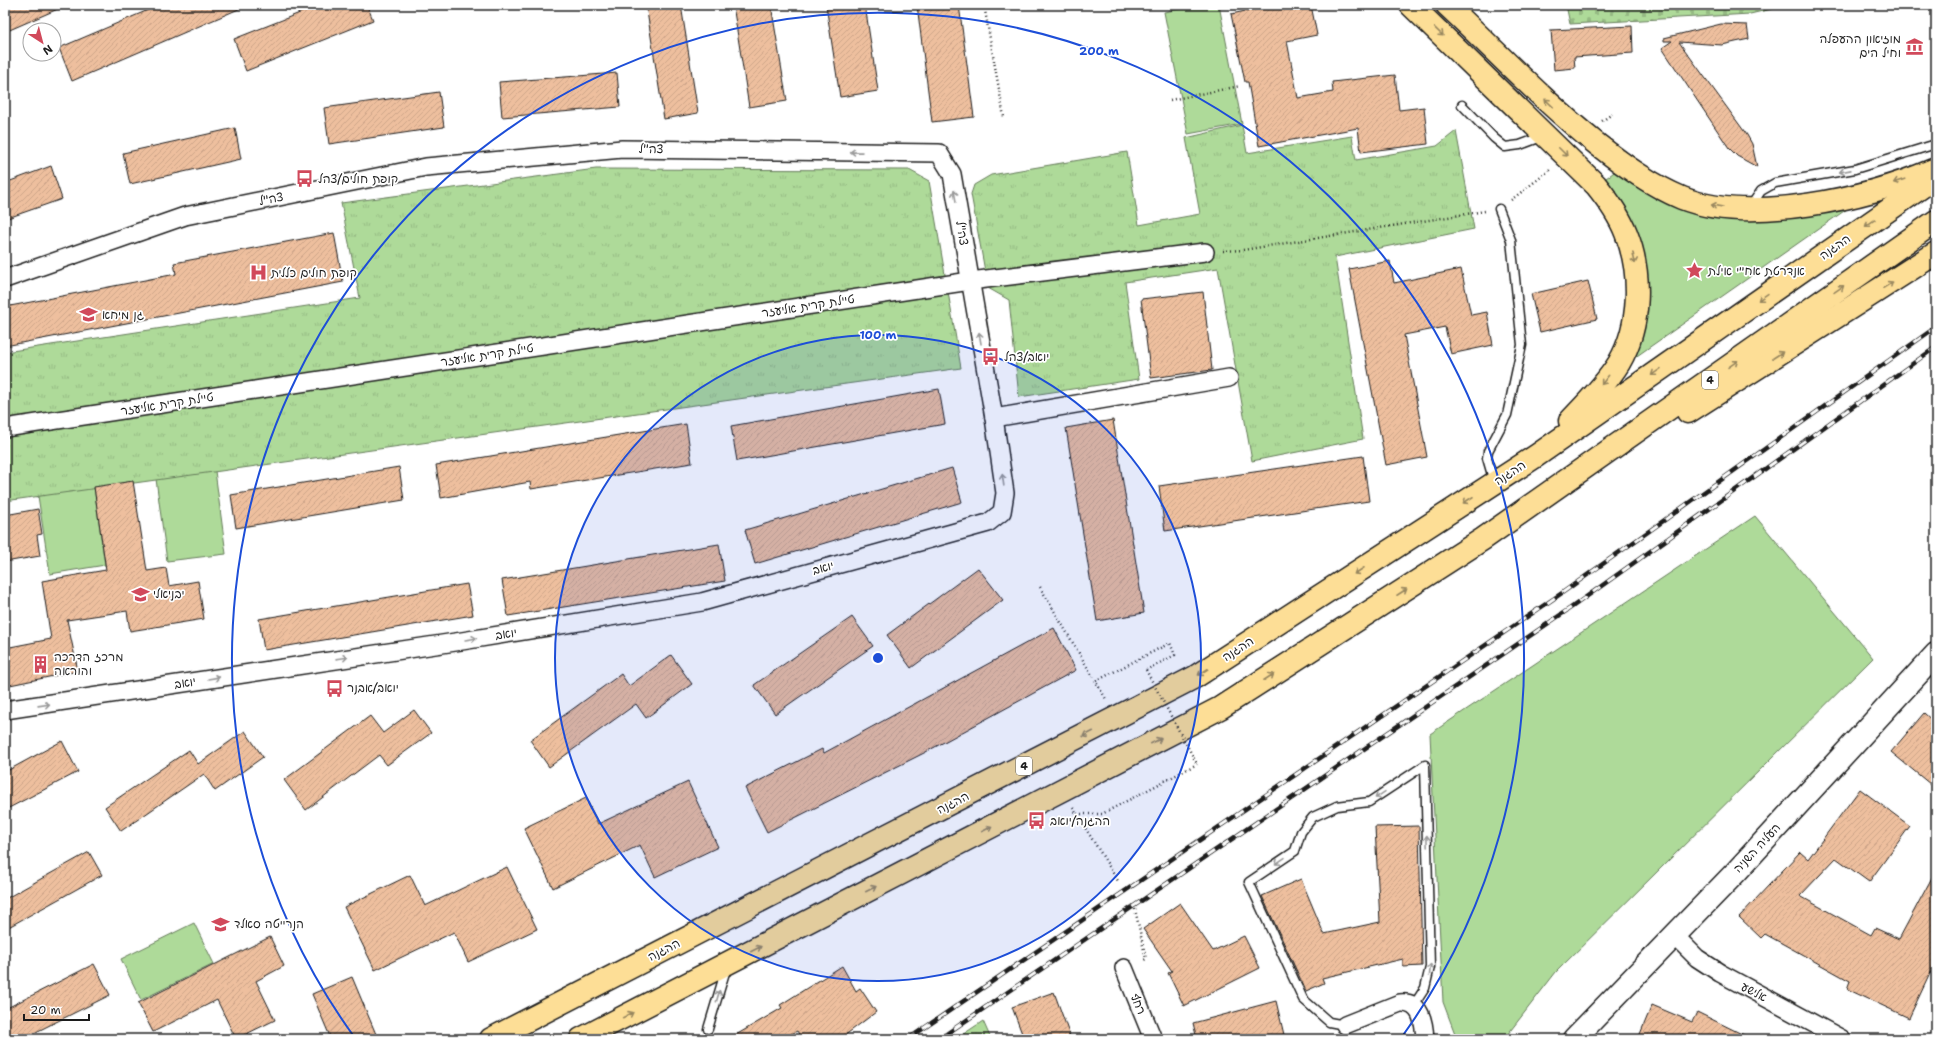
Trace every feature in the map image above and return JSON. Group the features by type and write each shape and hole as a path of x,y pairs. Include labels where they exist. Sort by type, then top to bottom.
{"highway":[{"path":"1411,5 1596,185 1612,206 1626,232 1634,257 1637,295 1635,318 1619,363 1584,406 1536,456"},
{"path":"1448,5 1568,121 1620,162 1651,184 1684,198 1719,207 1773,209 1815,204 1875,189 1936,168"},
{"name":"ההגנה","path":"491,1039 1195,677 1536,456 1936,177"},
{"name":"4","path":"595,1036 727,963 1220,708 1483,539 1936,220"},
{"path":"1483,539 1734,384 1936,254"}],"street":[{"name":"צה\"ל","path":"5,279 184,216 426,167 622,149 939,153 952,174 994,418 1005,493 1002,512 998,517"},
{"name":"טיילת קרית אליעזר","path":"5,428 970,281 1205,252"},
{"path":"994,418 1229,378"},
{"name":"יואב","path":"5,710 462,641 702,602 988,523 998,517"},
{"name":"העליה השניה","path":"1574,1039 1735,873 1936,654"},
{"name":"אלישע","path":"1674,935 1697,958 1720,973 1842,1039"},
{"name":"רחף","path":"1124,968 1153,1039"},
{"path":"1345,1025 1400,1003 1407,1002 1414,1006 1422,1016 1425,1039"}],"lane":[{"path":"1462,105 1494,138 1505,147 1520,145 1546,135"},
{"path":"1749,209 1761,191 1775,183 1855,169 1936,144"},
{"path":"1494,482 1487,458 1488,451 1507,415 1522,345 1511,240 1498,209"},
{"path":"1345,1025 1329,1022 1303,999 1249,882 1296,851 1301,832 1313,817 1338,806 1369,802 1425,764 1430,967 1425,988 1414,1006"},
{"path":"708,1029 727,963"}],"path":[{"path":"984,5 1004,117"},
{"path":"1170,100 1240,86"},
{"path":"1602,122 1612,114"},
{"path":"1243,250 1498,209 1554,167"},
{"path":"1040,587 1096,680 1106,700"},
{"path":"1096,680 1170,643 1175,654 1146,670 1197,764 1102,814 1077,814 1118,881"},
{"path":"1124,968 1146,959 1135,909"}],"green space":[{"path":"1200,5 1219,5 1242,124 1188,134 1164,12"},
{"path":"1566,5 1789,5 1750,14 1570,24"},
{"path":"1242,125 1247,153 1352,136 1356,160 1437,146 1456,131 1474,229 1335,257 1363,439 1252,461 1218,268 1125,282 1139,379 1019,397 1009,300 988,288 971,194 974,185 991,175 1127,152 1139,225 1200,214 1186,138"},
{"path":"596,169 909,170 929,181 961,368 5,501 5,352 360,298 341,203"},
{"path":"1617,170 1681,208 1857,202 1624,365 1646,295 1602,181"},
{"path":"215,471 226,554 167,561 156,479"},
{"path":"94,487 105,565 50,574 38,496"},
{"path":"1755,516 1873,658 1556,972 1504,1039 1457,1039 1443,1002 1430,734"},
{"path":"194,923 214,964 141,1000 121,959"},
{"path":"983,1021 991,1039 956,1039"}],"building":[{"path":"5,5 67,5 28,22 22,22 22,25 5,32"},
{"path":"160,5 248,5 72,81 62,56 62,47"},
{"path":"320,5 367,5 373,20 246,71 234,39"},
{"path":"646,5 681,5 698,113 664,119"},
{"path":"733,5 771,5 787,101 749,107"},
{"path":"826,5 865,5 878,91 840,97"},
{"path":"917,5 959,5 974,117 932,122"},
{"path":"1275,5 1311,5 1317,35 1287,41 1298,98 1333,92 1332,82 1395,75 1399,110 1424,107 1428,144 1361,152 1358,128 1259,146 1248,82 1245,82 1231,14"},
{"path":"1721,24 1747,25 1749,39 1722,45 1679,42 1747,135 1752,144 1757,167 1737,156 1729,148 1662,48 1672,41 1664,41 1664,38"},
{"path":"1632,26 1633,53 1574,57 1575,68 1554,70 1551,30"},
{"path":"617,73 620,107 502,117 499,82"},
{"path":"439,92 444,127 329,144 324,108"},
{"path":"235,128 241,159 130,184 123,153"},
{"path":"51,166 62,199 5,219 5,183"},
{"path":"334,233 343,282 5,346 5,307 176,274 174,263"},
{"path":"1390,261 1394,283 1461,269 1471,315 1487,312 1493,345 1451,354 1445,327 1404,335 1427,457 1386,465 1349,269"},
{"path":"1588,281 1597,319 1540,332 1531,294"},
{"path":"1203,292 1212,370 1151,378 1141,299"},
{"path":"939,389 945,424 737,461 731,426"},
{"path":"1113,420 1144,613 1097,621 1066,428"},
{"path":"686,424 692,463 531,489 530,482 441,498 436,465"},
{"path":"1363,456 1369,501 1165,531 1159,486"},
{"path":"399,467 404,500 236,528 231,495"},
{"path":"952,468 962,502 755,564 745,530"},
{"path":"133,481 147,571 166,568 169,586 198,581 204,619 130,631 127,611 67,620 78,671 5,686 5,648 51,639 42,581 106,570 94,487"},
{"path":"38,509 42,534 37,535 40,556 5,562 5,515"},
{"path":"719,544 725,581 508,616 502,580"},
{"path":"978,568 1003,600 911,668 887,635"},
{"path":"467,584 473,615 264,650 259,619"},
{"path":"852,617 873,646 775,714 754,685"},
{"path":"1054,628 1076,670 924,753 767,832 745,788 822,749 824,753"},
{"path":"671,655 692,684 646,718 636,704 549,767 530,740 621,674 629,686"},
{"path":"414,710 431,733 387,765 379,755 306,810 284,780 370,716 383,733"},
{"path":"1924,713 1936,724 1936,789 1891,752"},
{"path":"245,731 263,757 215,791 204,774 121,831 105,807 189,750 198,764"},
{"path":"62,741 78,772 5,810 5,772"},
{"path":"688,782 718,847 655,877 640,845 553,888 524,828 586,798 598,824"},
{"path":"1860,789 1910,826 1869,882 1836,858 1800,896 1871,935 1875,928 1899,939 1936,870 1936,961 1909,1018 1847,989 1850,981 1765,934 1761,938 1739,917 1800,852 1808,859"},
{"path":"1419,826 1422,966 1403,967 1403,959 1322,978 1324,983 1306,991 1262,896 1301,879 1324,934 1380,922 1375,827"},
{"path":"89,852 102,875 5,929 5,899"},
{"path":"507,867 537,929 468,962 454,932 375,970 344,907 410,875 425,906"},
{"path":"1180,903 1213,951 1244,936 1260,968 1184,1006 1168,973 1172,971 1143,929"},
{"path":"270,937 284,966 256,981 275,1020 236,1039 217,1000 153,1032 138,1003"},
{"path":"94,964 110,995 22,1039 5,1039 5,1009"},
{"path":"842,966 856,991 860,988 876,1012 840,1039 802,1039 797,1031 782,1039 729,1039 782,1008 780,1005"},
{"path":"352,977 378,1039 331,1039 312,994"},
{"path":"1054,992 1071,1039 1024,1039 1012,1007"},
{"path":"1276,1001 1285,1039 1197,1039 1193,1023"},
{"path":"1652,1005 1692,1022 1697,1012 1752,1039 1638,1039"}],"railway":[{"path":"908,1039 1562,593 1936,327"},
{"path":"939,1039 1572,607 1936,347"}],"place":[{"name":"מוזיאון ההעפלה וחיל הים","path":"1914,46"},
{"name":"קופת חולים/צהל","path":"305,179"},
{"name":"אנדרטת אח\"י אילת","path":"1695,271"},
{"name":"קופת חולים כללית","path":"258,273"},
{"name":"גן מיחא","path":"89,315"},
{"name":"יואב/צהל","path":"991,357"},
{"name":"יבניאלי","path":"140,594"},
{"name":"מרכז הדרכה והוראה","path":"41,664"},
{"name":"יואב/אבנר","path":"334,688"},
{"name":"ההגנה/יואב","path":"1037,821"},
{"name":"הנרייטה סאלד","path":"221,924"}]}
